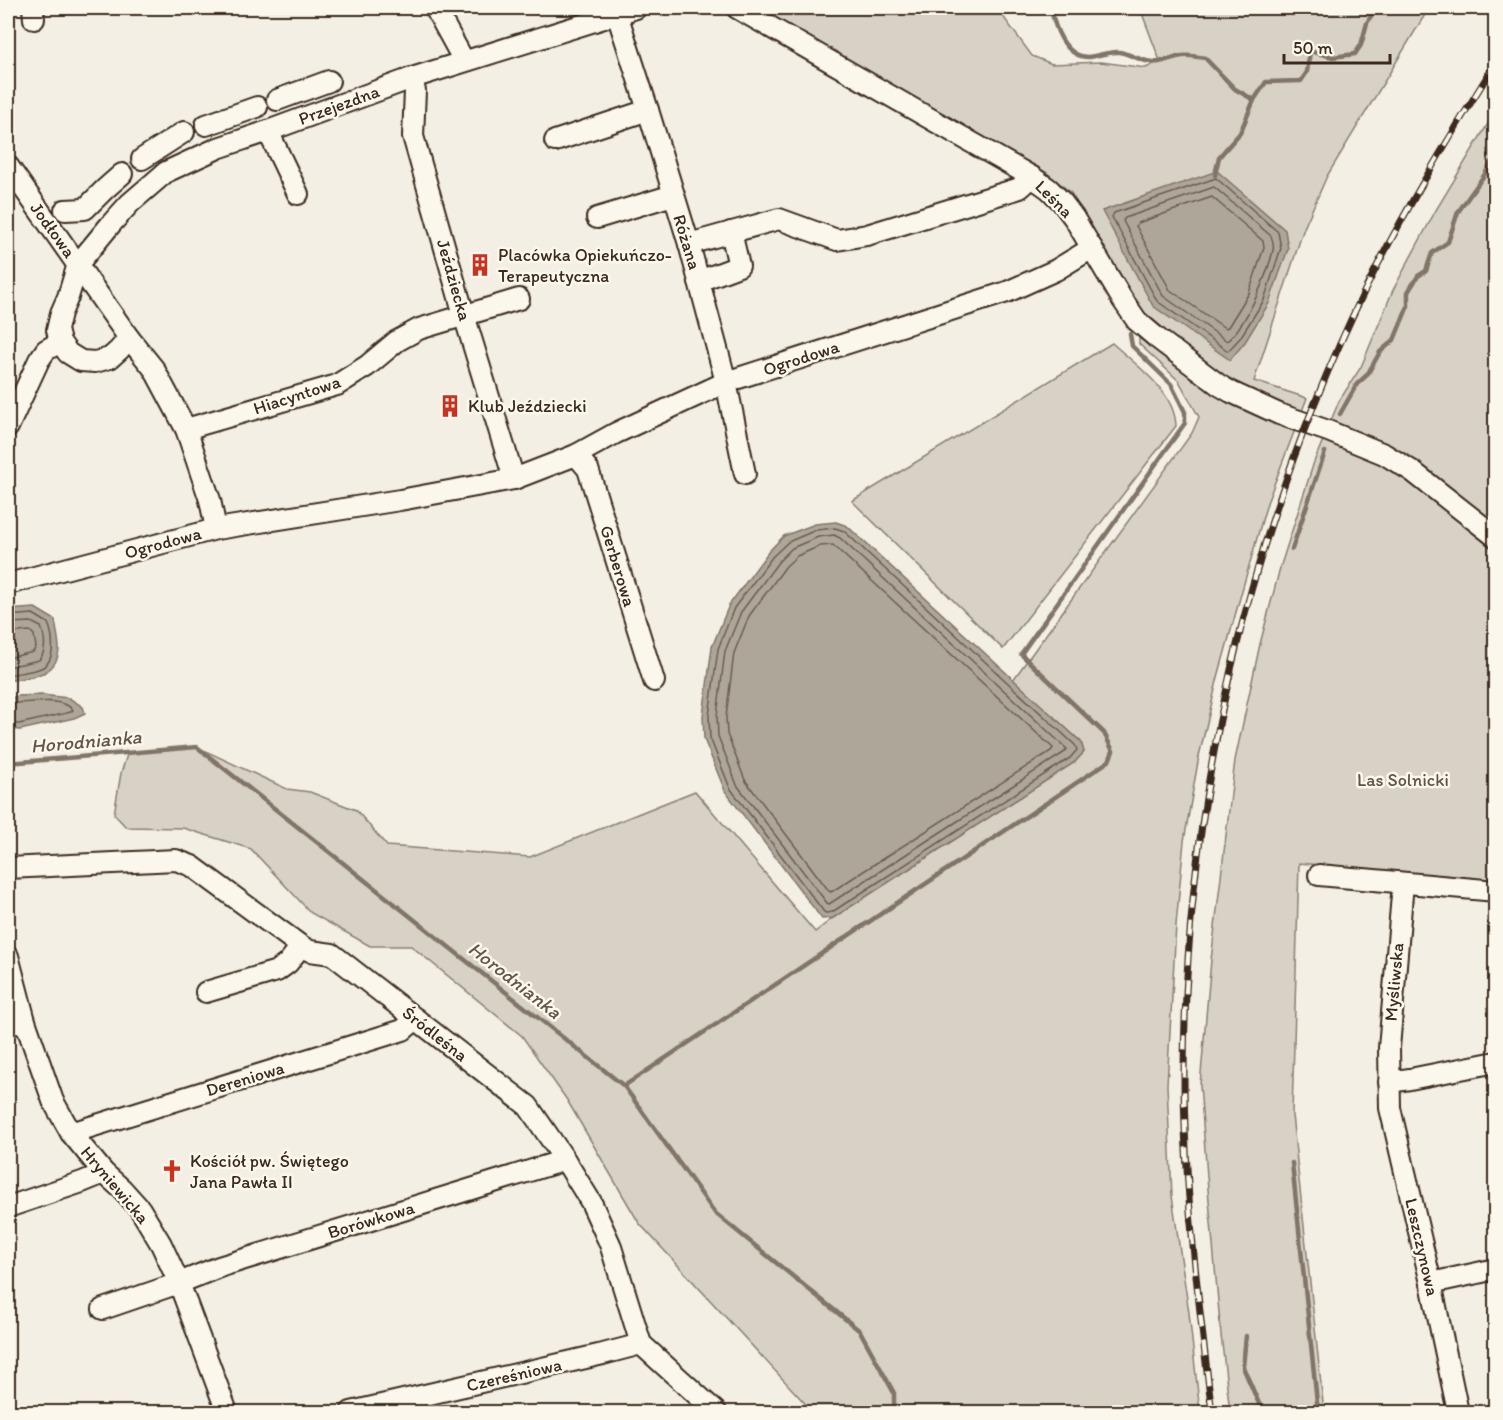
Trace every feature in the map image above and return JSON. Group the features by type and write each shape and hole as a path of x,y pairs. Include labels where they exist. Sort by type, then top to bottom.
{"street":[{"path":"435,8 464,61"},
{"name":"Przejezdna","path":"78,264 130,203 166,172 185,162 412,78 636,8"},
{"name":"Leśna","path":"737,8 1032,177 1049,189 1074,218 1137,321 1219,385 1279,414 1384,454 1412,471 1496,537"},
{"name":"Różana","path":"617,14 689,244 726,382 745,474"},
{"name":"Jeździecka","path":"412,78 413,136 514,479"},
{"path":"277,100 323,83 326,110"},
{"path":"206,125 251,109 261,134 298,194"},
{"path":"555,141 648,110"},
{"path":"142,159 178,136 185,162"},
{"name":"Jodłowa","path":"8,166 129,338 154,369 186,429"},
{"path":"689,244 779,219 837,240 867,236 1020,188 1032,177"},
{"path":"65,210 85,209 117,178 130,203"},
{"path":"597,218 673,195"},
{"path":"699,281 739,266 731,232"},
{"name":"Ogrodowa","path":"8,584 216,529 400,500 514,479 576,455 616,433 726,382 1007,292 1056,270 1092,248"},
{"name":"Jodłowa","path":"60,342 57,330 78,264"},
{"name":"Hiacyntowa","path":"186,429 338,385 367,366 397,341 420,329 519,299"},
{"path":"8,427 39,360 46,350 60,342 68,353 81,361 95,362 110,358 126,344 129,338"},
{"name":"Ogrodowa","path":"186,429 210,500 216,529"},
{"name":"Gerberowa","path":"576,455 588,469 654,681"},
{"name":"Śródleśna","path":"8,868 176,860 192,866 301,946 310,951 332,954 528,1106 591,1202 610,1244 641,1344"},
{"path":"1319,875 1496,891"},
{"name":"Myśliwska","path":"1389,1082 1389,1048 1402,883"},
{"path":"206,992 277,971 288,963 301,946"},
{"name":"Hryniewicka","path":"8,956 16,1023 53,1101 71,1133 104,1173 140,1209 161,1244 179,1283 227,1413"},
{"name":"Dereniowa","path":"71,1133 403,1030 416,1019"},
{"path":"1389,1082 1496,1062"},
{"name":"Leszczynowa","path":"1389,1082 1389,1108 1431,1283 1458,1413"},
{"name":"Borówkowa","path":"103,1309 219,1267 565,1160"},
{"path":"8,1207 104,1173"},
{"path":"1431,1283 1496,1269"},
{"path":"641,1344 716,1413"},
{"name":"Czereśniowa","path":"351,1413 641,1344"}],"green space":[{"path":"756,8 997,8 1032,56 1052,64 1101,62 1146,68 1160,61 1140,8 1429,8 1327,176 1304,228 1254,381 1307,398 1267,503 1218,677 1199,756 1184,841 1176,925 1167,1085 1172,1196 1189,1313 1200,1412 813,1412 639,1223 567,1100 522,1036 411,946 370,946 311,913 251,849 183,828 126,827 114,814 121,773 128,752 197,747 287,789 310,792 356,810 387,846 530,857 695,791 815,932 833,918 1075,762 1084,752 1081,742 1013,680 1192,433 1199,417 1179,381 1139,344 1139,307 1071,193 1046,172"},
{"name":"Las Solnicki","path":"1495,112 1495,881 1299,863 1292,1115 1324,1412 1230,1412 1221,1335 1200,1085 1211,960 1235,760 1260,644 1280,568 1314,462 1339,401 1361,367 1393,290 1436,210"},
{"path":"1112,343 1162,390 1174,413 1176,426 1003,649 852,501"}],"water":[{"path":"1217,171 1285,230 1288,249 1269,303 1245,342 1230,360 1153,306 1102,211"},
{"path":"836,522 847,526 1081,742 1084,752 1075,762 833,918 822,919 725,791 704,739 703,716 712,647 729,605 769,551 784,536 815,524"},
{"path":"35,608 55,620 59,645 57,658 48,670 41,674 8,681 8,610"},
{"path":"41,695 69,698 83,707 85,713 74,718 20,730 8,729 8,699"}],"waterway":[{"path":"1051,8 1058,31 1066,46 1079,55 1091,57 1119,52 1154,62 1185,56 1205,58 1235,89 1254,100"},
{"path":"1215,175 1219,157 1240,133 1254,100 1266,82 1301,81 1307,72 1310,51 1333,57 1355,54 1361,45 1372,14 1381,8"},
{"path":"1340,414 1357,384 1367,375 1380,352 1394,340 1408,306 1408,292 1418,276 1426,271 1432,253 1448,242 1458,212 1496,155"},
{"path":"624,1086 1109,761 1113,751 1104,733 1021,654 1185,423 1185,412 1171,384 1132,346 1130,334"},
{"path":"1292,549 1325,452"},
{"name":"Horodnianka","path":"8,763 197,747 624,1086 715,1213 860,1331 894,1393 894,1409 897,1412"},
{"path":"1292,1163 1318,1412"},
{"path":"1246,1336 1243,1367 1261,1412"}],"railway":[{"path":"1212,1412 1189,1201 1184,1073 1187,972 1196,870 1211,770 1231,671 1256,573 1287,477 1323,382 1395,231 1496,62"}],"place":[{"name":"Placówka Opiekuńczo- Terapeutyczna","path":"480,265"},
{"name":"Klub Jeździecki","path":"450,406"},
{"name":"Kościół pw. Świętego Jana Pawła II","path":"172,1171"}]}
